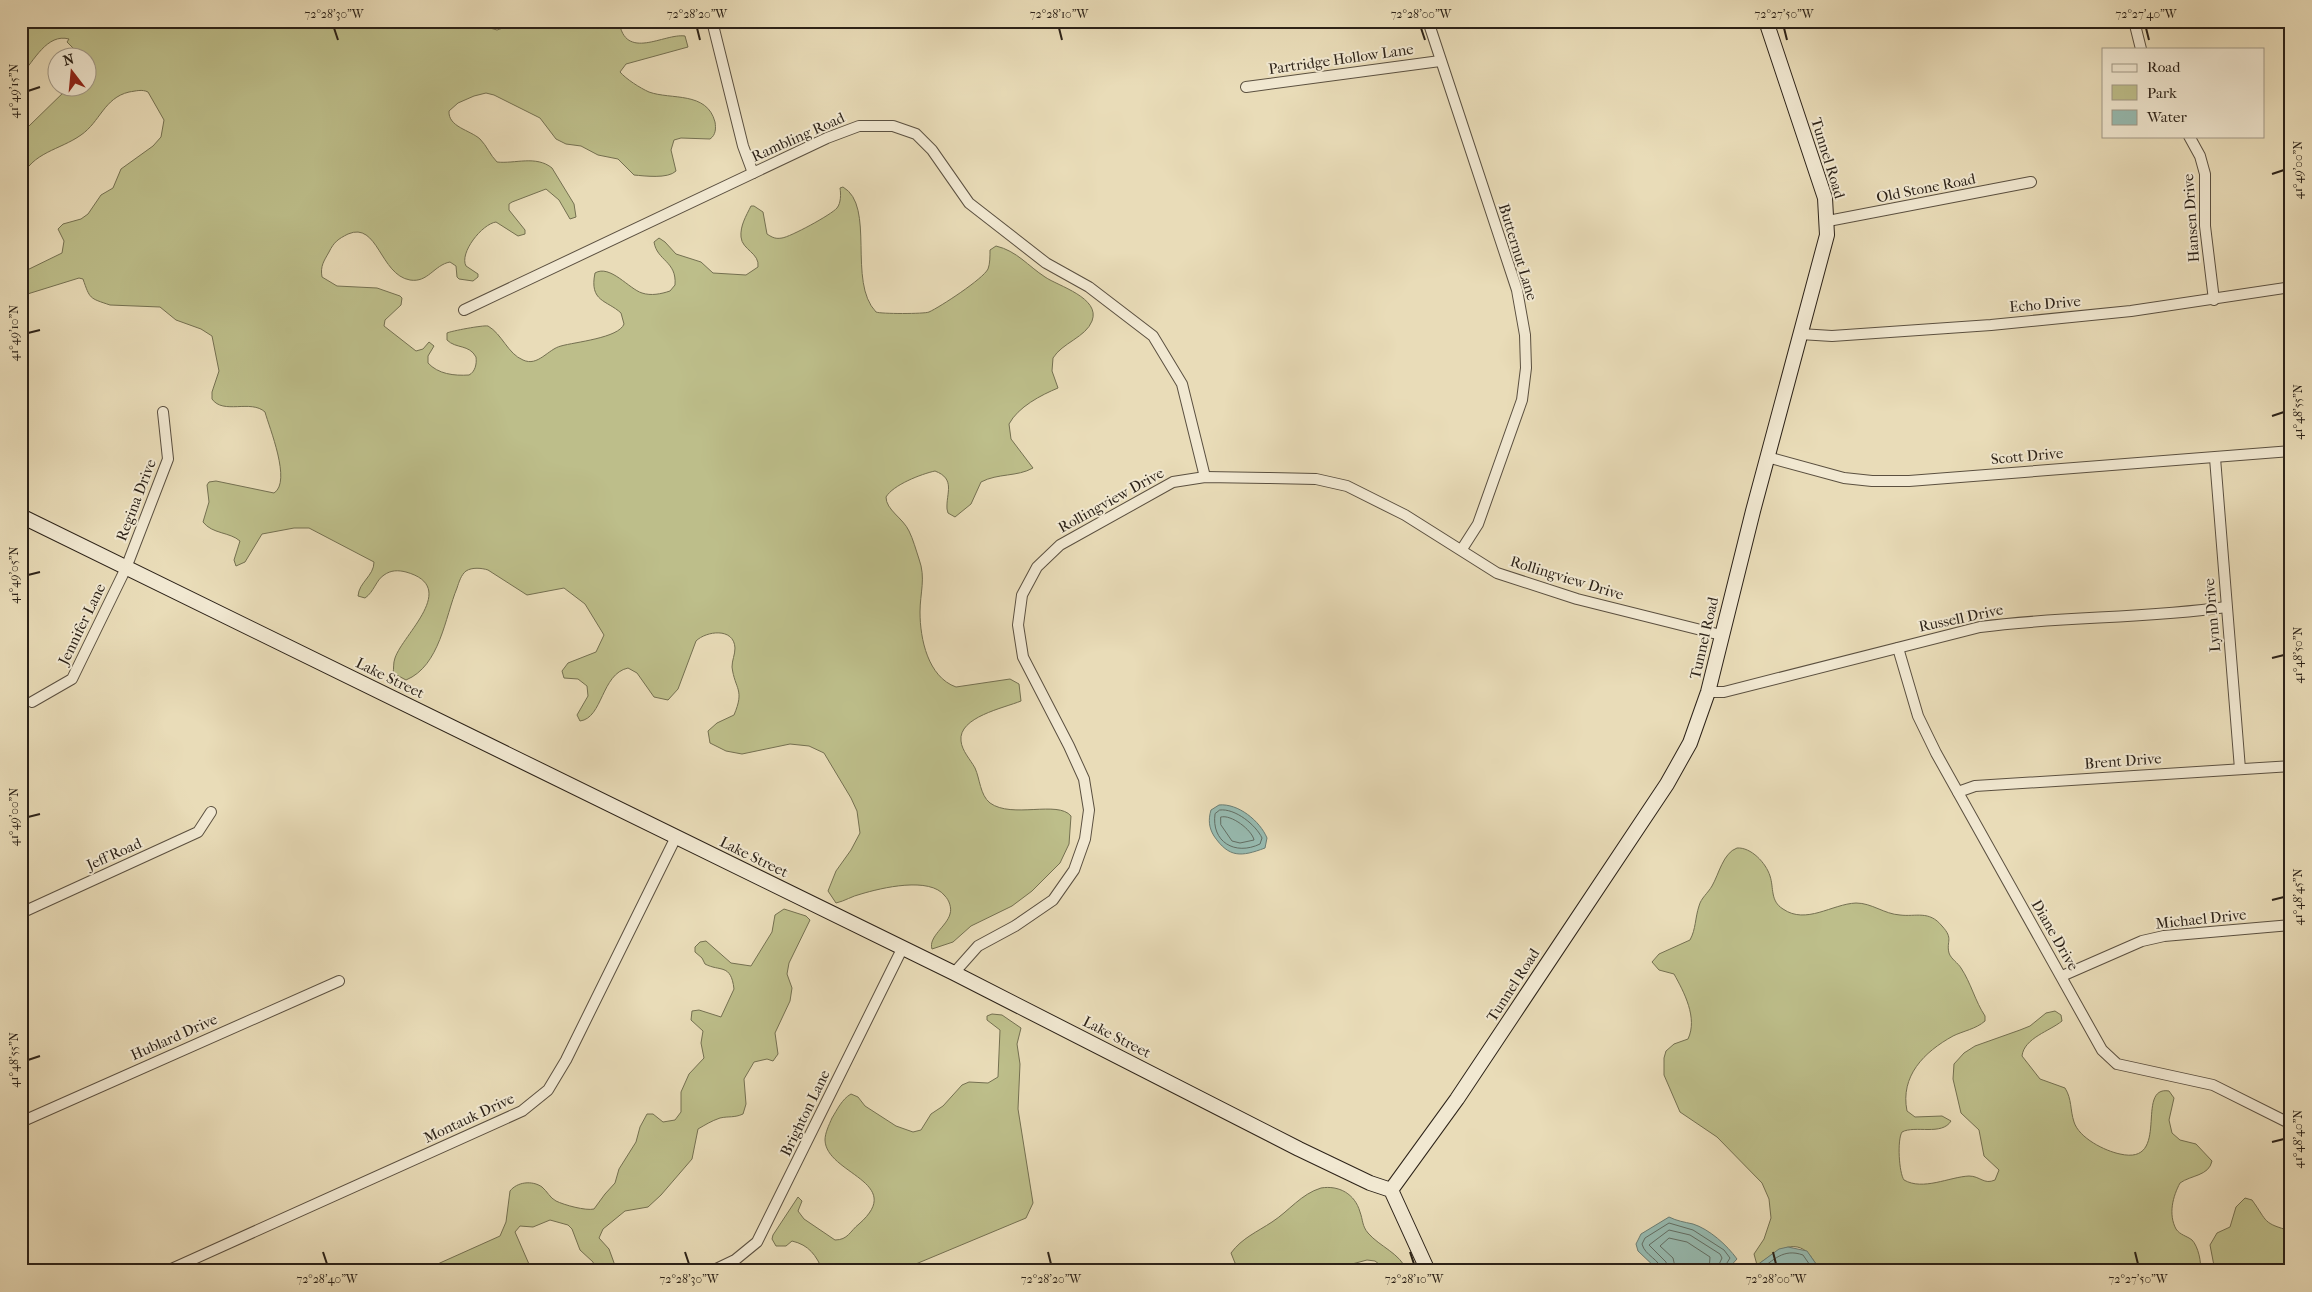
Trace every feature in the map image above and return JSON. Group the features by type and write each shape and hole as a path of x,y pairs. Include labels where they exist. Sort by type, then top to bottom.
{"street":[{"path":"712,21 743,146 753,173"},
{"name":"Butternut Lane","path":"1428,21 1517,290 1525,334 1526,368 1522,400 1478,524 1462,549"},
{"name":"Tunnel Road","path":"1391,1190 1458,1099 1667,784 1690,743 1708,692 1720,635 1827,235 1828,221 1825,198 1766,21"},
{"path":"2134,21 2141,48"},
{"name":"Partridge Hollow Lane","path":"1246,87 1440,61"},
{"name":"Rambling Road","path":"464,310 753,173 859,126 893,126 916,134 932,150 969,203 1046,263 1089,286 1153,336 1182,384 1205,477"},
{"name":"Hansen Drive","path":"2190,138 2200,156 2205,174 2205,226 2214,300"},
{"name":"Old Stone Road","path":"1828,221 2030,182"},
{"name":"Echo Drive","path":"1800,334 1832,336 1991,325 2131,311 2291,287"},
{"name":"Regina Drive","path":"126,568 168,459 163,412"},
{"name":"Scott Drive","path":"1767,457 1844,478 1872,481 1909,481 2076,466 2215,458 2291,451"},
{"name":"Lynn Drive","path":"2215,458 2240,768"},
{"name":"Rollingview Drive","path":"954,973 978,946 1015,926 1053,900 1074,870 1085,840 1089,810 1084,779 1023,657 1018,625 1022,595 1037,567 1060,545 1172,482 1205,477 1316,480 1348,486 1396,510 1462,549 1497,573 1538,588 1720,635"},
{"name":"Lake Street","path":"21,516 954,973 1299,1149 1370,1183 1391,1190"},
{"name":"Jennifer Lane","path":"32,702 72,679 126,568"},
{"name":"Russell Drive","path":"1708,692 1724,692 1980,627 2016,622 2186,613 2226,607"},
{"name":"Diane Drive","path":"1898,648 1918,716 1958,792 2102,1050 2117,1064 2213,1085 2291,1124"},
{"name":"Brent Drive","path":"1958,792 1975,786 2291,766"},
{"name":"Jeff Road","path":"21,912 198,832 211,812"},
{"name":"Montauk Drive","path":"167,1271 522,1111 548,1090 566,1060 676,837"},
{"name":"Michael Drive","path":"2062,976 2142,941 2291,925"},
{"name":"Brighton Lane","path":"712,1271 735,1260 757,1242 902,949"},
{"name":"Hublard Drive","path":"21,1122 339,981"},
{"path":"1391,1190 1428,1271"}],"green space":[{"path":"21,21 483,21 490,28 497,30 524,21 619,21 623,33 629,40 637,43 685,36 688,47 626,64 620,72 633,83 649,92 687,98 704,105 711,112 715,122 715,129 710,139 681,138 674,140 671,150 676,171 672,174 656,176 634,175 618,159 598,155 581,146 566,144 556,139 540,118 494,95 486,93 458,103 449,111 452,121 460,128 480,139 497,162 532,161 546,164 552,168 574,204 576,217 570,219 559,200 546,189 512,202 509,204 509,210 525,230 525,234 518,236 496,222 484,228 473,240 466,254 466,266 478,274 478,277 473,281 459,279 456,266 450,262 440,266 422,279 410,280 400,276 392,269 373,242 366,235 358,232 348,234 333,246 323,264 322,277 337,286 377,288 400,296 402,298 401,305 385,320 384,326 416,351 423,349 429,342 434,346 428,356 428,363 437,370 447,374 469,375 474,370 476,362 476,357 470,350 454,345 447,340 447,333 450,332 488,326 513,353 528,362 538,359 561,346 596,339 614,333 624,324 621,313 597,295 594,283 595,273 601,271 613,274 637,291 645,294 670,291 675,285 675,277 670,266 656,248 654,242 659,238 676,254 701,262 713,273 746,275 758,267 756,258 744,245 741,237 742,225 751,206 763,212 767,234 774,238 782,238 801,230 837,208 841,196 840,188 843,187 853,197 858,210 863,282 868,299 876,312 929,312 961,292 984,274 989,267 990,250 996,246 1010,251 1045,277 1085,299 1093,313 1089,327 1062,348 1053,358 1052,371 1058,388 1037,398 1024,407 1009,424 1011,439 1033,468 1021,473 994,477 981,482 971,504 955,517 948,513 947,509 948,482 942,474 935,471 915,477 901,484 886,497 889,506 909,531 921,566 920,623 924,645 932,666 946,682 956,687 1010,679 1019,684 1021,701 994,710 974,720 962,733 962,745 975,768 984,796 990,803 1010,810 1056,809 1071,816 1069,844 1060,863 1032,891 1012,906 971,926 953,942 932,949 935,936 951,912 948,900 938,890 928,886 905,885 880,889 836,903 828,891 836,871 860,833 857,811 824,753 809,746 790,744 742,754 726,751 710,743 708,731 717,723 734,715 739,700 732,667 735,648 733,641 725,634 712,633 696,641 678,689 668,700 654,697 637,673 628,668 612,678 593,712 588,718 580,721 577,715 588,696 587,686 578,679 564,678 562,671 568,663 596,652 604,635 585,604 564,588 527,595 488,570 477,568 466,571 459,581 440,640 434,652 427,664 406,680 393,673 394,662 400,648 424,612 428,599 428,588 421,579 406,572 392,571 381,577 371,593 365,598 358,596 361,587 372,571 374,562 309,528 294,528 262,534 245,562 236,566 234,560 240,541 211,529 203,522 209,502 207,485 209,482 216,481 274,493 279,487 281,478 280,466 265,412 259,408 252,407 223,406 217,404 212,399 212,392 219,371 212,336 201,329 176,320 160,307 110,305 98,301 91,297 83,279 79,278 21,296 21,273 62,253 64,241 58,229 63,224 81,219 88,214 101,195 113,188 121,169 153,146 161,137 164,120 148,92 139,90 121,95 108,105 93,124 81,135 39,157 26,170 21,179 21,127 29,126 58,98 98,98 98,48 73,48 67,42 69,39 61,38 54,40 42,49 21,75"},
{"path":"1737,848 1753,853 1761,861 1770,876 1776,902 1783,909 1792,913 1810,914 1847,904 1862,903 1894,914 1927,916 1937,921 1946,930 1949,937 1949,953 1960,966 1985,1016 1985,1021 1942,1042 1916,1066 1907,1087 1907,1111 1915,1117 1942,1116 1951,1121 1941,1128 1914,1129 1902,1132 1899,1156 1904,1180 1911,1183 1928,1184 1969,1176 1985,1181 1995,1180 1999,1170 1984,1156 1979,1130 1961,1113 1953,1079 1954,1064 1964,1053 1975,1046 2030,1026 2046,1013 2055,1011 2061,1015 2062,1021 2027,1044 2022,1056 2040,1079 2065,1088 2069,1096 2074,1122 2081,1133 2093,1143 2107,1150 2120,1154 2136,1154 2145,1148 2149,1138 2154,1100 2159,1092 2169,1091 2174,1098 2169,1120 2172,1133 2180,1140 2196,1144 2212,1161 2207,1170 2180,1183 2172,1205 2172,1217 2176,1229 2179,1233 2192,1240 2198,1250 2200,1271 2115,1271 2078,1266 2070,1271 1821,1271 1807,1252 1801,1248 1794,1247 1780,1250 1757,1265 1754,1254 1764,1239 1771,1218 1769,1199 1762,1183 1717,1137 1680,1112 1664,1075 1664,1058 1666,1051 1674,1044 1688,1039 1691,1031 1691,1014 1689,1005 1674,974 1659,970 1652,962 1659,954 1690,940 1701,900 1712,886 1728,854"},
{"path":"784,909 806,916 810,920 789,963 787,974 792,988 790,1001 775,1033 778,1054 773,1061 767,1059 754,1062 744,1079 746,1104 743,1114 720,1118 698,1129 692,1159 661,1195 648,1207 625,1211 603,1229 599,1238 609,1249 617,1271 596,1271 593,1262 580,1250 572,1229 568,1225 550,1220 533,1227 520,1226 515,1232 532,1271 422,1271 500,1236 506,1222 510,1191 521,1184 534,1183 544,1189 554,1200 581,1208 594,1209 615,1183 619,1169 636,1142 640,1127 647,1114 653,1114 663,1122 675,1120 681,1112 681,1092 689,1074 704,1058 701,1043 703,1031 691,1020 692,1011 699,1010 721,1017 734,989 730,975 724,970 705,964 702,958 695,952 695,947 700,942 706,941 731,963 751,966 772,932 775,915"},
{"path":"992,1014 1002,1015 1021,1028 1017,1044 1020,1064 1018,1109 1033,1203 1026,1218 899,1271 823,1271 815,1256 803,1245 792,1241 786,1246 776,1246 772,1239 773,1235 798,1197 802,1201 798,1211 804,1219 835,1240 846,1237 871,1210 874,1198 870,1188 837,1162 829,1152 825,1140 832,1118 845,1099 851,1094 858,1097 865,1106 896,1126 913,1132 921,1130 931,1114 943,1106 962,1085 969,1082 988,1083 998,1077 1000,1030 987,1020 987,1016"},
{"path":"1321,1188 1334,1188 1350,1196 1358,1206 1368,1233 1400,1259 1407,1271 1388,1271 1375,1261 1367,1260 1326,1271 1271,1271 1268,1266 1257,1264 1241,1267 1235,1263 1231,1253 1240,1243 1278,1218 1307,1194"},
{"path":"2245,1198 2252,1200 2267,1221 2275,1226 2291,1231 2291,1271 2215,1271 2210,1245 2217,1233 2230,1227 2236,1207"}],"water":[{"path":"1219,805 1234,807 1248,814 1259,825 1267,838 1265,848 1249,853 1236,854 1225,848 1214,836 1210,824 1211,810"},
{"path":"1669,1217 1699,1226 1723,1243 1737,1259 1726,1271 1659,1271 1638,1251 1636,1244 1641,1234"},
{"path":"1788,1247 1807,1251 1821,1271 1749,1271 1779,1249"}]}
